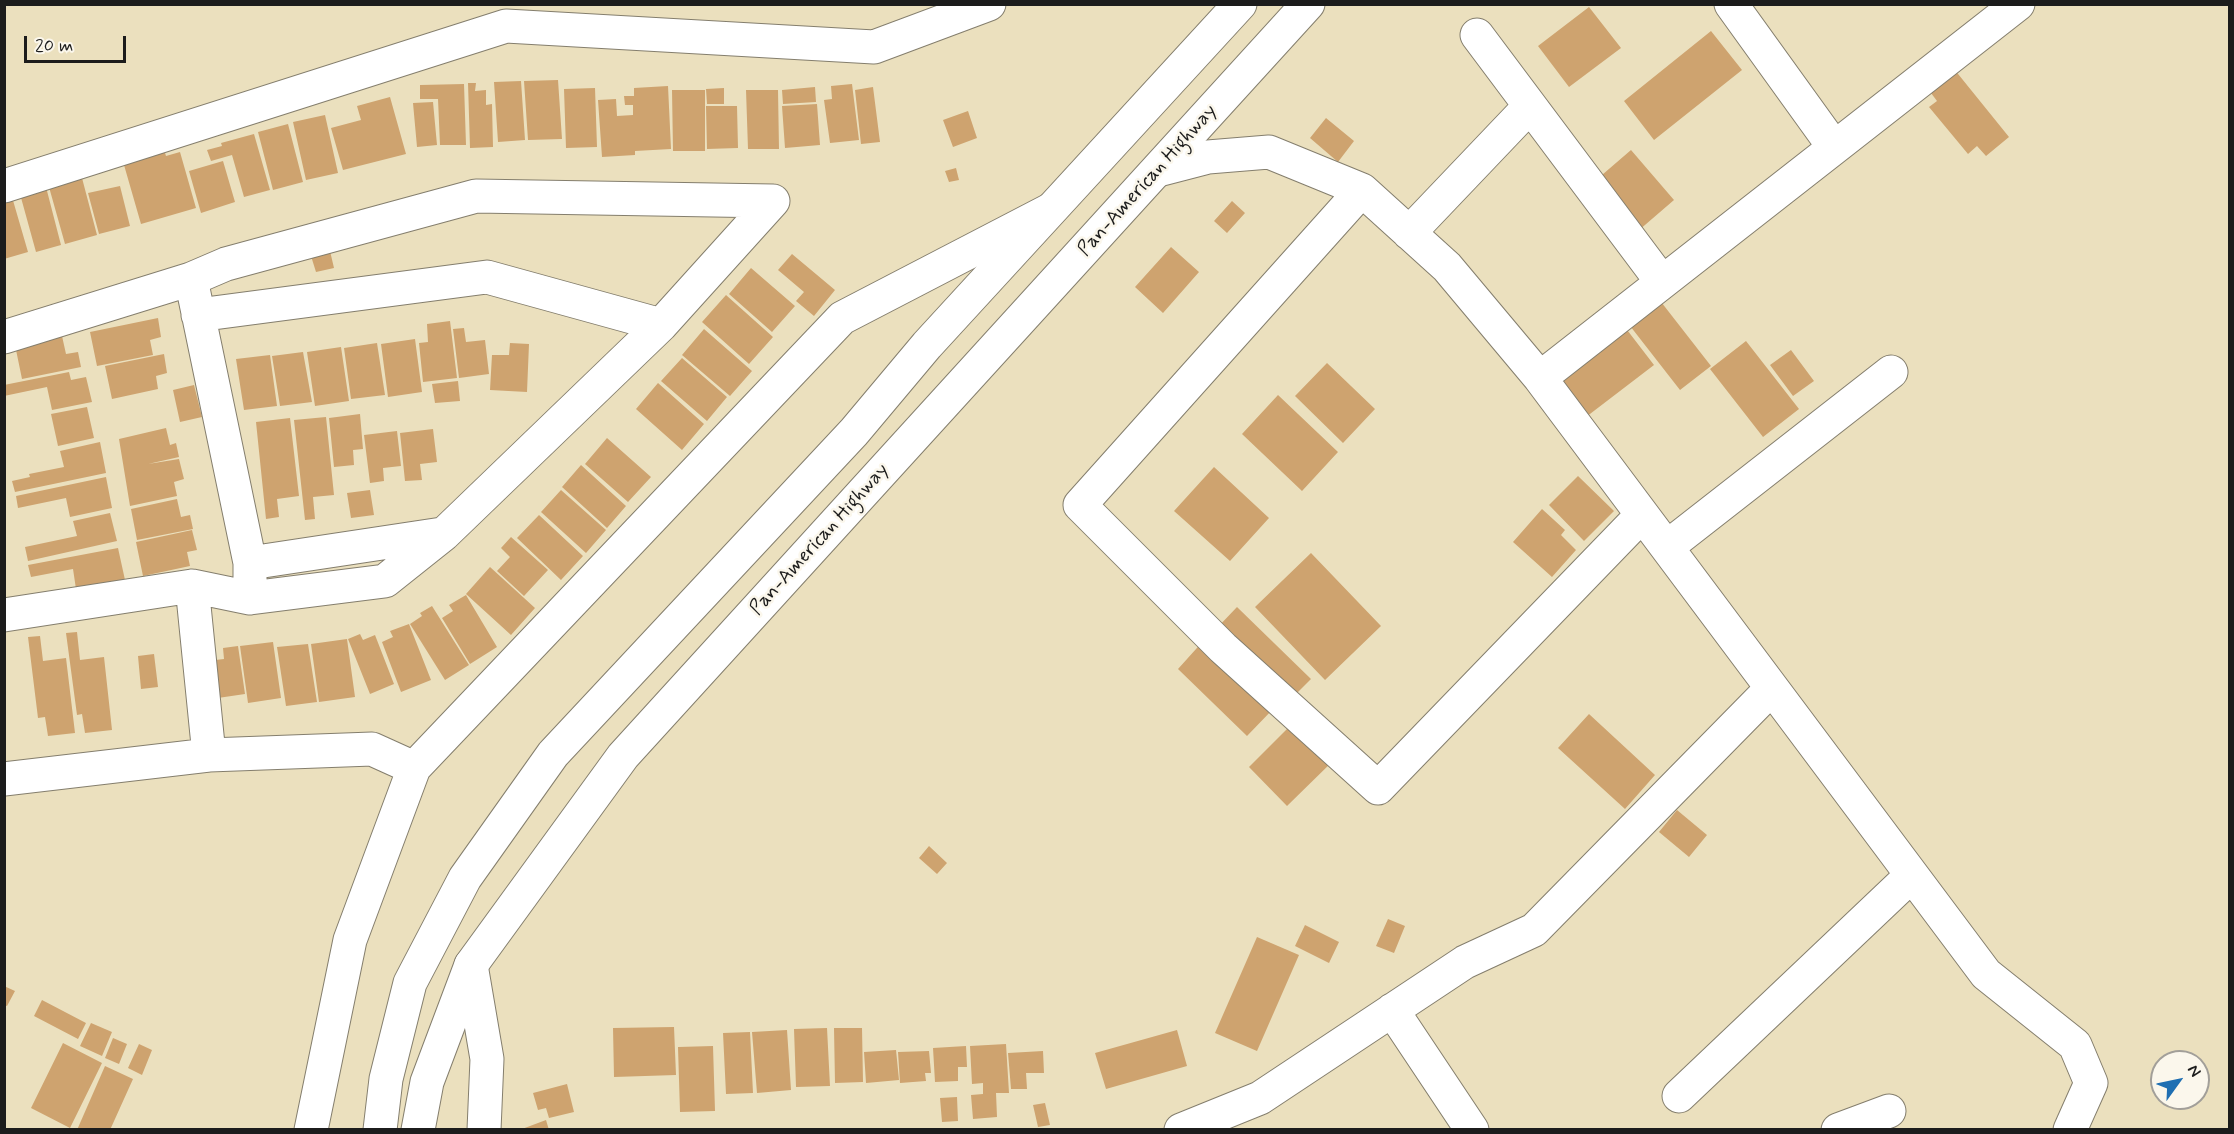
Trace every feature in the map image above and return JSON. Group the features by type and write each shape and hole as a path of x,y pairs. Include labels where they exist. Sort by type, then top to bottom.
{"main road":[{"path":"4,186 506,26 874,47 989,4"},
{"path":"380,1130 386,1079 410,983 465,878 553,754 854,432 927,345 1240,4"},
{"name":"Pan-American Highway","path":"418,1130 427,1082 471,964 623,756 1308,4"},
{"path":"1731,4 1834,147"},
{"path":"1540,378 1834,147 2005,8"},
{"path":"1477,35 1662,282"},
{"path":"1409,232 1530,106"},
{"path":"1158,170 1208,157 1269,152 1362,190 1447,267 1540,378 1986,974 2075,1045 2091,1083 2070,1130"},
{"path":"1362,190 1080,505 1223,648 1378,788 1642,515"},
{"path":"4,337 191,279 226,264 476,196 773,201 661,325 444,534 385,581 250,598 192,586 4,615"},
{"path":"311,1130 350,939 414,768 842,318 1052,209"},
{"path":"198,315 487,277 661,325"},
{"path":"191,279 250,563 250,598"},
{"path":"1667,547 1891,372"},
{"path":"250,563 444,534"},
{"path":"192,586 209,755"},
{"path":"1181,1130 1260,1098 1465,962 1534,930 1772,688"},
{"path":"4,779 209,755 372,750 414,768"},
{"path":"1679,1096 1912,875"},
{"path":"471,964 487,1059 484,1130"},
{"path":"1392,1011 1472,1130"},
{"path":"1838,1130 1889,1111"}],"building":[{"path":"1589,7 1621,48 1569,87 1538,46"},
{"path":"1711,31 1742,70 1654,140 1624,101"},
{"path":"1950,64 2009,137 1986,156 1977,146 1968,154 1929,107 1937,101 1925,85"},
{"path":"558,80 562,139 528,140 524,81"},
{"path":"521,81 525,140 498,142 494,82"},
{"path":"468,83 476,83 475,91 486,90 486,105 492,104 493,147 470,148"},
{"path":"464,84 466,145 440,145 438,99 420,99 420,85"},
{"path":"852,84 859,140 830,143 824,100 832,99 831,86"},
{"path":"668,86 671,149 635,151 635,155 602,157 598,100 616,99 617,116 633,115 633,105 625,105 624,96 634,96 634,88"},
{"path":"815,87 816,102 783,104 782,90"},
{"path":"873,87 880,142 861,144 855,90"},
{"path":"595,88 597,147 566,148 564,89"},
{"path":"724,88 724,104 707,104 706,89"},
{"path":"672,90 705,90 705,151 673,151"},
{"path":"746,90 778,90 779,149 748,149"},
{"path":"390,97 406,154 343,170 331,128 361,120 357,106"},
{"path":"433,102 437,145 417,147 413,103"},
{"path":"817,104 820,145 785,148 782,106"},
{"path":"706,106 737,106 738,148 707,149"},
{"path":"968,111 977,138 953,147 943,120"},
{"path":"325,115 338,173 306,180 293,122"},
{"path":"1326,118 1354,141 1338,162 1310,138"},
{"path":"288,124 303,182 273,190 258,132"},
{"path":"254,134 270,190 244,197 232,155 211,161 207,150 222,146 221,143"},
{"path":"163,146 166,156 180,152 196,208 141,224 122,158"},
{"path":"1631,150 1674,200 1638,231 1595,181"},
{"path":"223,161 235,202 201,213 189,171"},
{"path":"956,168 959,180 949,182 945,171"},
{"path":"82,178 97,235 65,244 49,187"},
{"path":"120,186 130,226 99,234 88,193"},
{"path":"46,187 61,245 36,252 20,194"},
{"path":"12,197 28,252 4,259 4,199"},
{"path":"1232,201 1245,213 1227,233 1214,221"},
{"path":"1171,247 1199,272 1163,313 1135,287"},
{"path":"330,251 334,268 316,272 311,256"},
{"path":"792,254 835,290 814,316 796,301 804,292 778,270"},
{"path":"751,268 795,306 772,332 729,294"},
{"path":"726,295 773,337 749,364 702,322"},
{"path":"1658,298 1711,366 1680,390 1627,322"},
{"path":"158,318 161,337 150,340 153,355 97,366 90,332"},
{"path":"450,321 457,378 423,382 419,343 428,342 427,324"},
{"path":"1621,322 1654,365 1586,417 1553,374"},
{"path":"464,328 466,342 485,340 489,374 459,378 453,329"},
{"path":"704,329 752,371 730,396 682,355"},
{"path":"62,336 66,354 78,352 81,367 22,379 15,345"},
{"path":"415,339 422,392 388,397 381,344"},
{"path":"1746,341 1799,409 1763,437 1710,369"},
{"path":"377,343 385,395 351,399 344,348"},
{"path":"510,343 529,344 527,392 490,390 492,355 509,355"},
{"path":"341,347 349,401 315,406 307,352"},
{"path":"1791,350 1814,381 1793,396 1770,365"},
{"path":"303,352 312,402 280,406 272,356"},
{"path":"164,354 167,373 156,376 158,389 112,399 105,366"},
{"path":"270,355 277,406 244,410 236,359"},
{"path":"682,358 727,397 707,421 661,381"},
{"path":"1327,363 1375,409 1343,443 1295,396"},
{"path":"69,372 71,380 86,377 92,402 52,410 47,387 4,396 4,385"},
{"path":"458,381 460,401 435,403 432,384"},
{"path":"658,383 704,424 682,450 636,409"},
{"path":"194,385 202,417 180,422 173,390"},
{"path":"1278,395 1338,452 1302,491 1242,434"},
{"path":"87,407 94,438 58,446 51,414"},
{"path":"360,414 363,449 353,450 354,465 334,467 329,418"},
{"path":"326,417 334,495 313,497 315,519 305,520 294,420"},
{"path":"290,418 299,496 277,499 279,517 266,519 256,422"},
{"path":"166,428 170,445 176,443 179,457 148,464 179,459 184,479 174,482 177,496 130,506 119,439"},
{"path":"433,429 437,462 420,464 422,480 405,481 400,433"},
{"path":"397,431 401,466 383,468 384,481 370,483 364,435"},
{"path":"607,438 651,477 628,502 585,464"},
{"path":"100,442 106,473 15,492 12,481 30,477 29,474 64,467 60,451"},
{"path":"581,465 626,506 607,528 562,487"},
{"path":"1214,467 1269,518 1230,561 1174,511"},
{"path":"1578,476 1614,511 1584,541 1549,505"},
{"path":"106,477 112,508 70,517 66,498 18,508 16,496"},
{"path":"370,490 374,515 351,518 347,493"},
{"path":"561,490 606,530 586,553 541,512"},
{"path":"177,499 181,517 190,515 193,529 137,540 131,509"},
{"path":"1542,509 1565,530 1561,535 1576,550 1552,577 1513,542"},
{"path":"110,513 117,541 28,561 25,547 77,536 73,521"},
{"path":"539,515 583,556 561,580 517,538"},
{"path":"192,530 197,550 187,552 190,566 143,576 136,542"},
{"path":"511,537 548,570 524,596 497,571 510,557 501,548"},
{"path":"118,548 125,580 76,589 73,569 31,577 28,565"},
{"path":"1311,553 1381,626 1325,680 1255,607"},
{"path":"490,567 535,608 511,635 466,594"},
{"path":"466,595 497,647 470,664 442,618 453,611 449,605"},
{"path":"432,606 469,665 445,680 410,624 422,616 420,613"},
{"path":"1237,607 1311,679 1289,701 1216,629"},
{"path":"409,624 431,680 401,692 382,642 393,637 390,631"},
{"path":"77,632 80,660 104,657 112,730 85,733 82,714 77,715 66,633"},
{"path":"360,634 363,640 375,635 394,684 370,694 348,639"},
{"path":"40,636 43,661 66,658 75,733 48,736 45,717 38,718 28,637"},
{"path":"347,639 355,697 319,702 311,644"},
{"path":"1205,639 1275,707 1247,736 1178,669"},
{"path":"273,642 281,698 248,703 240,646"},
{"path":"308,644 317,702 286,706 277,647"},
{"path":"238,646 245,694 211,699 207,661 224,659 223,648"},
{"path":"154,654 158,687 141,689 138,656"},
{"path":"1589,714 1655,775 1625,809 1558,748"},
{"path":"1296,720 1335,759 1287,806 1249,767"},
{"path":"1677,810 1707,835 1689,857 1659,832"},
{"path":"929,846 947,863 937,874 919,858"},
{"path":"1388,919 1405,926 1394,953 1376,946"},
{"path":"1305,925 1339,942 1329,963 1295,946"},
{"path":"1257,937 1299,955 1257,1051 1215,1033"},
{"path":"4,986 15,991 7,1006 4,1005"},
{"path":"42,1000 86,1023 78,1039 34,1016"},
{"path":"91,1023 112,1032 102,1056 80,1046"},
{"path":"674,1027 676,1075 614,1077 613,1028"},
{"path":"827,1028 830,1086 796,1087 794,1029"},
{"path":"834,1028 862,1028 863,1082 835,1083"},
{"path":"787,1030 791,1090 757,1093 752,1032"},
{"path":"1177,1030 1187,1066 1106,1089 1095,1053"},
{"path":"750,1032 753,1093 726,1094 723,1033"},
{"path":"113,1038 127,1044 119,1064 105,1058"},
{"path":"63,1043 102,1063 70,1128 31,1108"},
{"path":"139,1044 152,1050 142,1075 128,1068"},
{"path":"1006,1044 1009,1093 996,1093 997,1117 973,1119 971,1095 983,1094 983,1083 972,1084 970,1046"},
{"path":"713,1046 715,1111 680,1112 678,1047"},
{"path":"966,1046 967,1067 958,1067 958,1081 935,1082 933,1048"},
{"path":"896,1050 899,1080 866,1083 864,1052"},
{"path":"929,1051 931,1073 925,1073 926,1081 900,1083 898,1052"},
{"path":"1043,1051 1044,1073 1026,1073 1027,1089 1011,1089 1008,1053"},
{"path":"105,1066 133,1079 110,1130 77,1130"},
{"path":"567,1084 574,1112 549,1118 546,1108 538,1110 533,1093"},
{"path":"957,1097 958,1121 942,1122 940,1098"},
{"path":"1045,1103 1050,1125 1038,1127 1033,1105"},
{"path":"546,1120 549,1130 522,1130 522,1129"}]}
